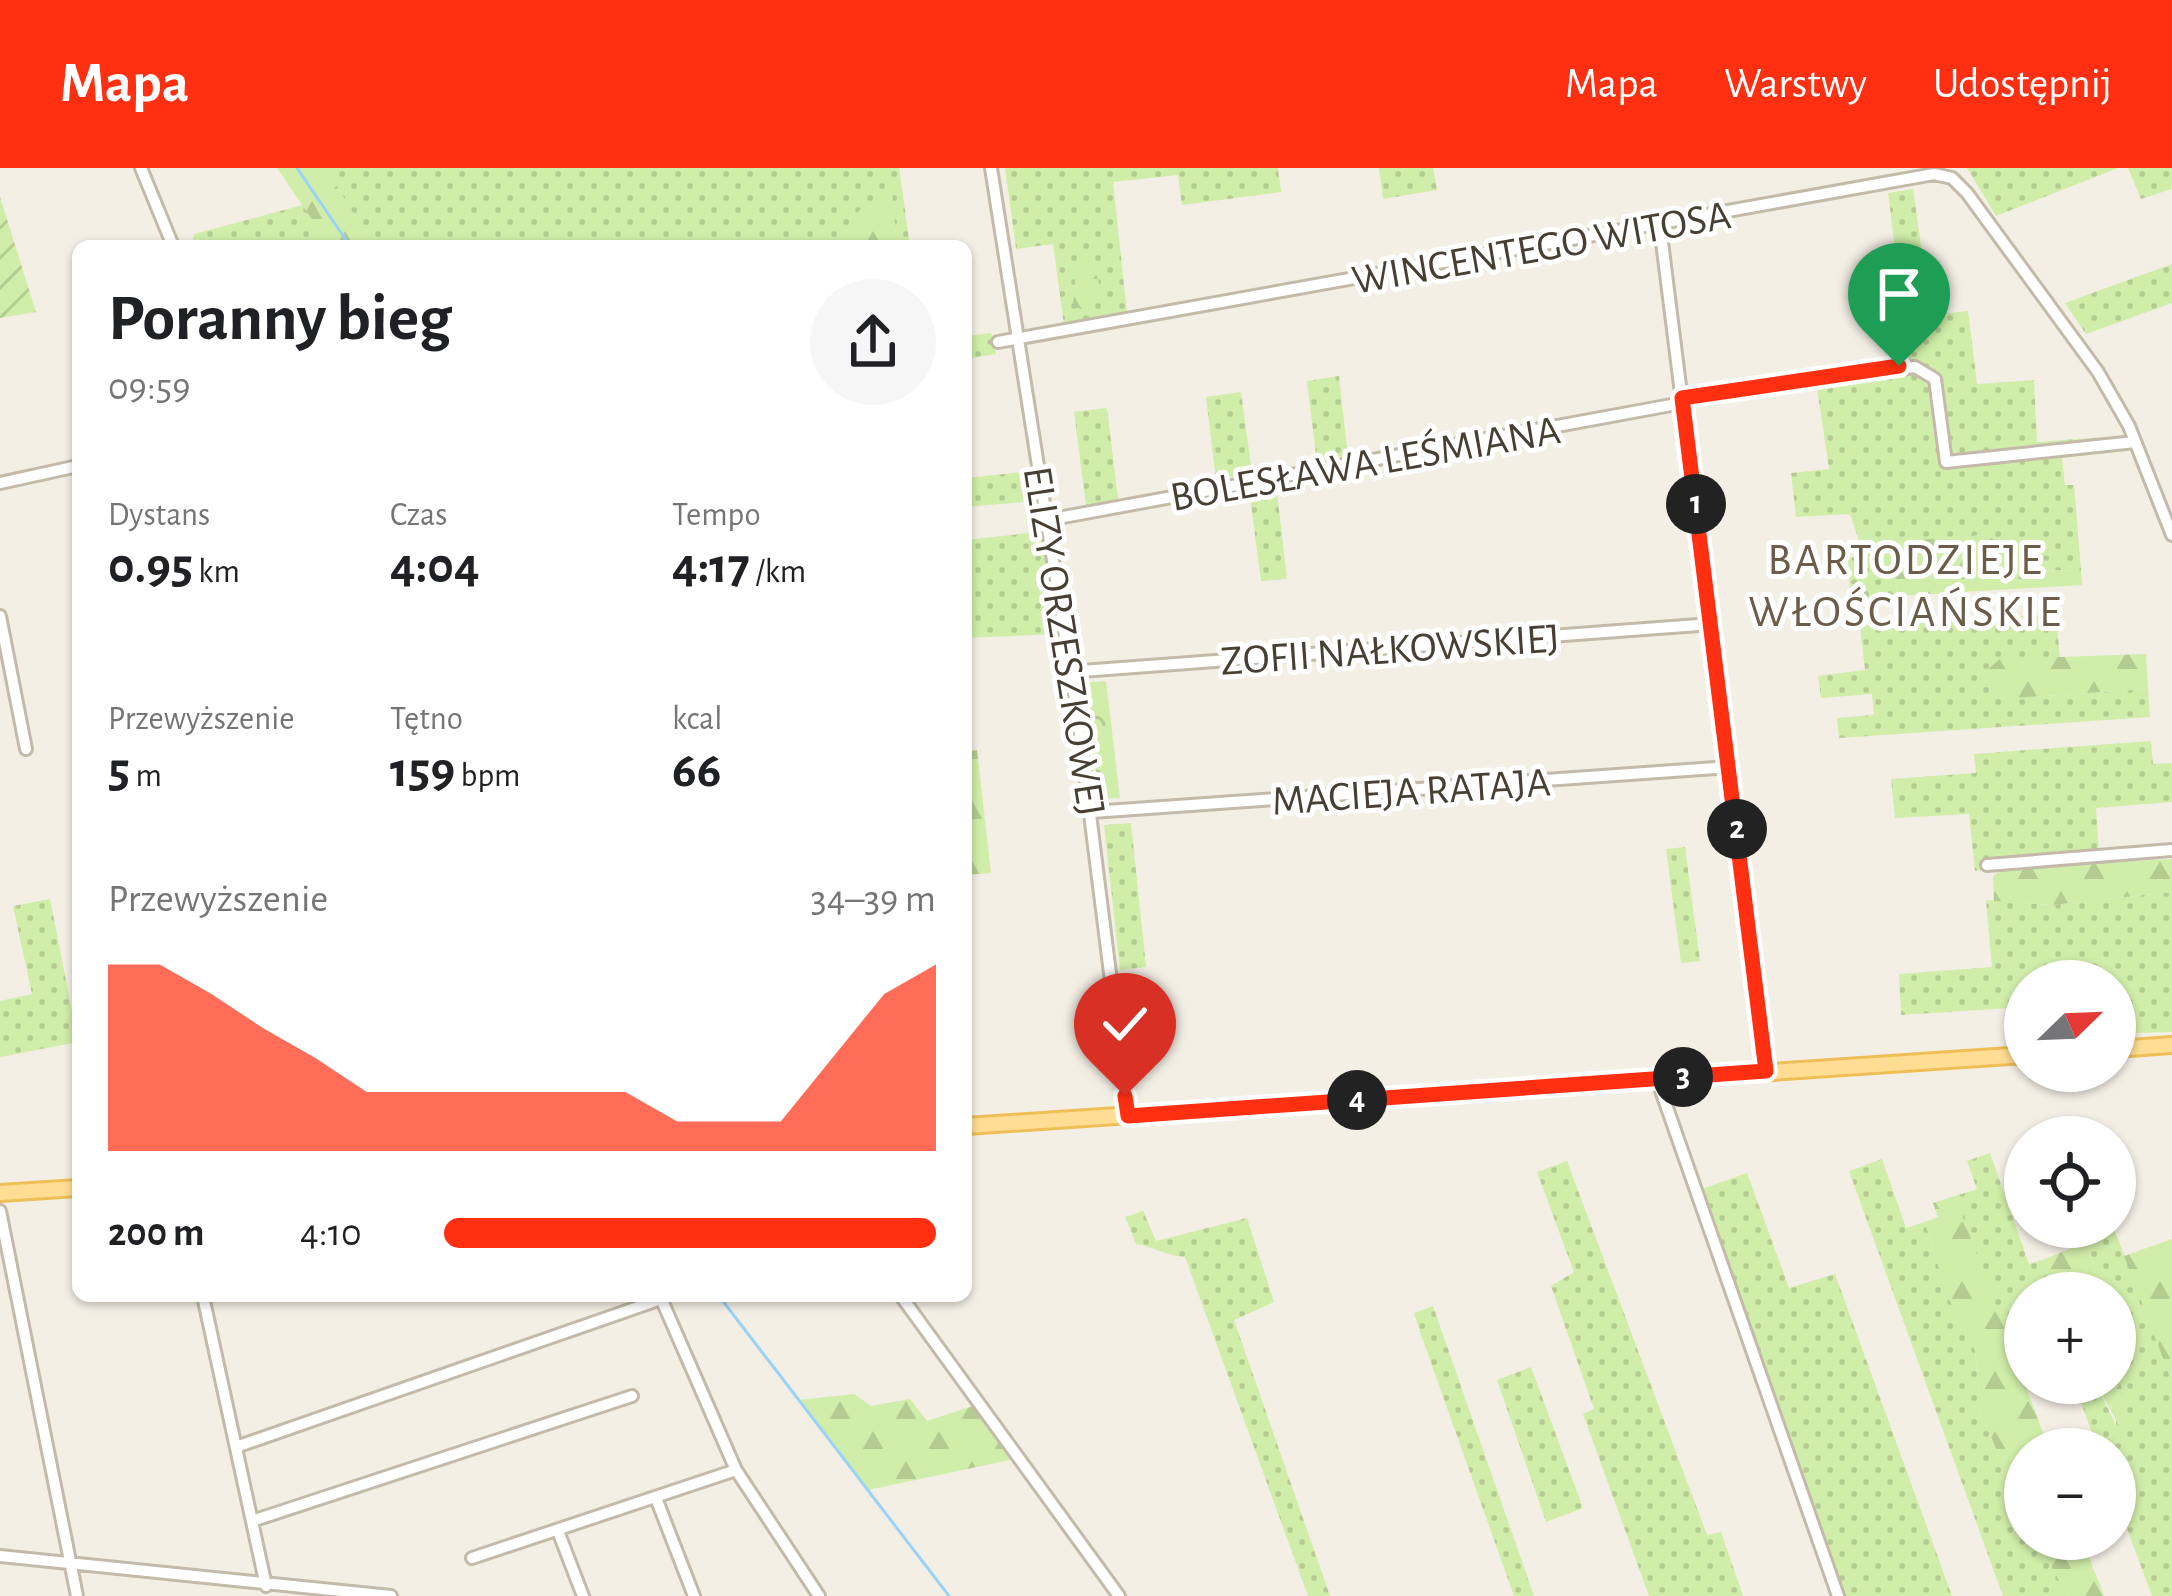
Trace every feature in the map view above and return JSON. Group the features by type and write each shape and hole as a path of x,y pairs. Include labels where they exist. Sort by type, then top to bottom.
{"main road":[{"path":"2136,1047 2172,1045"},
{"path":"972,1126 2004,1056"},
{"path":"0,1193 72,1188"}],"street":[{"path":"141,168 171,240"},
{"name":"ELIZY ORZESZKOWEJ","path":"991,168 1092,812 1128,1116"},
{"name":"WINCENTEGO WITOSA","path":"998,342 1934,174 1952,178 2098,372 2135,442 2172,535"},
{"path":"1660,226 1766,1071"},
{"name":"BOLESŁAWA LEŚMIANA","path":"1048,520 1682,400 1915,367 1935,379 1946,462 2135,442"},
{"path":"0,483 72,467"},
{"path":"0,616 26,749"},
{"name":"ZOFII NAŁKOWSKIEJ","path":"1068,672 1712,624"},
{"name":"MACIEJA RATAJA","path":"1092,812 1730,766"},
{"path":"1987,865 2172,850"},
{"path":"1657,1079 1838,1596"},
{"path":"0,1211 77,1596"},
{"path":"204,1302 266,1586"},
{"path":"236,1448 646,1302"},
{"path":"662,1302 736,1470 819,1596"},
{"path":"906,1302 1119,1596"},
{"path":"252,1521 632,1396"},
{"path":"472,1558 736,1470"},
{"path":"656,1498 694,1596"},
{"path":"558,1531 583,1596"},
{"path":"0,1556 72,1568 391,1596"}],"green space":[{"path":"277,168 326,168 369,240 326,240"},
{"path":"326,168 899,168 909,240 896,240 891,193 862,209 847,228 858,240 369,240"},
{"path":"1005,168 1278,168 1281,192 1182,205 1178,175 1113,182 1127,313 1064,325 1053,244 1016,249"},
{"path":"1379,168 1433,168 1437,190 1383,199"},
{"path":"1967,168 2118,168 1996,216"},
{"path":"2128,168 2172,168 2172,189 2141,199"},
{"path":"1913,189 1931,315 1968,311 1977,384 2034,380 2037,442 2119,436 2126,451 2062,458 2065,485 2074,485 2081,571 2035,570 1984,535 1892,543 1897,596 1850,600 1848,558 1864,556 1850,514 1796,517 1791,473 1829,469 1816,381 1910,368 1888,193"},
{"path":"892,193 896,240 853,240 847,228 871,201"},
{"path":"0,197 36,312 0,318"},
{"path":"303,205 326,240 193,240 194,234"},
{"path":"1082,260 1091,260 1101,288 1083,310 1073,306 1076,268"},
{"path":"2172,264 2172,303 2086,334 2065,303"},
{"path":"991,333 996,354 972,358 972,335"},
{"path":"1339,376 1348,457 1317,463 1307,381"},
{"path":"1241,392 1252,473 1216,480 1206,397"},
{"path":"1107,408 1118,499 1086,505 1074,412"},
{"path":"1032,471 1057,634 972,638 972,539 1028,533 1024,502 972,506 972,477"},
{"path":"1276,484 1287,579 1261,581 1249,489"},
{"path":"1984,535 2030,556 2036,570 2081,571 2082,585 1897,596 1892,542"},
{"path":"2056,614 2060,659 1999,660 1988,670 1988,686 1998,699 2148,689 2150,717 1839,738 1837,718 1874,715 1872,694 1821,698 1818,676 1865,670 1860,626"},
{"path":"2146,654 2148,689 1998,699 1988,686 1988,669 2000,659"},
{"path":"1106,681 1120,798 1100,799 1083,683"},
{"path":"2151,741 2153,764 2172,763 2172,802 2096,808 2099,852 1983,860 1983,870 1975,871 1969,814 1895,818 1891,779 1976,773 1974,754"},
{"path":"977,750 991,873 972,875 972,751"},
{"path":"1131,823 1146,967 1120,970 1104,825"},
{"path":"1685,847 1700,961 1681,963 1666,849"},
{"path":"2172,859 2172,892 2052,905 1994,901 1993,877 2002,868"},
{"path":"2172,892 2172,1032 2136,1033 2136,960 2004,960 2004,1008 1901,1015 1899,974 1992,967 1986,900 2052,905"},
{"path":"50,899 72,1011 72,1043 0,1057 0,1001 32,994 13,906"},
{"path":"1990,1153 2004,1193 2004,1248 2023,1248 2029,1264 2042,1260 2047,1272 2004,1272 2004,1330 1955,1196 1977,1189 1967,1161"},
{"path":"1882,1159 1906,1228 1925,1222 1947,1295 1975,1350 1981,1415 2004,1465 2004,1560 2047,1560 2069,1596 2003,1596 1849,1171"},
{"path":"1567,1161 1707,1535 1721,1532 1743,1596 1649,1596 1583,1414 1594,1409 1551,1286 1574,1272 1537,1172"},
{"path":"1747,1173 1789,1288 1835,1274 1952,1596 1844,1596 1699,1190"},
{"path":"1955,1196 2004,1328 2004,1404 2032,1404 2041,1428 2004,1428 2004,1466 1981,1415 1975,1350 1947,1295 1925,1222 1938,1217 1933,1203"},
{"path":"1143,1211 1156,1241 1247,1218 1274,1302 1234,1320 1330,1596 1308,1596 1185,1257 1136,1244 1125,1217"},
{"path":"2172,1239 2172,1382 2136,1288 2136,1272 2130,1272 2124,1256"},
{"path":"2072,1248 2089,1248 2096,1272 2047,1272 2042,1260"},
{"path":"2089,1248 2121,1248 2130,1272 2096,1272"},
{"path":"2136,1287 2172,1382 2172,1596 2152,1596 2136,1553 2136,1428 2090,1428 2082,1404 2106,1404 2116,1426 2116,1404 2136,1404"},
{"path":"1433,1306 1534,1596 1514,1596 1419,1329 1414,1313"},
{"path":"1531,1367 1583,1508 1546,1522 1497,1380"},
{"path":"854,1394 871,1406 910,1399 927,1421 973,1406 1010,1460 868,1490 799,1400"},
{"path":"2107,1404 2125,1404 2129,1420 2126,1428 2120,1428"},
{"path":"2047,1560 2090,1560 2104,1596 2069,1596"}],"waterway":[{"path":"297,168 346,240"},
{"path":"724,1302 949,1596"}],"district":[{"name":"BARTODZIEJE WŁOŚCIAŃSKIE","path":"1906,584"}],"route":[{"path":"1125,1096 1128,1116 1766,1071 1682,398 1899,366"}]}
